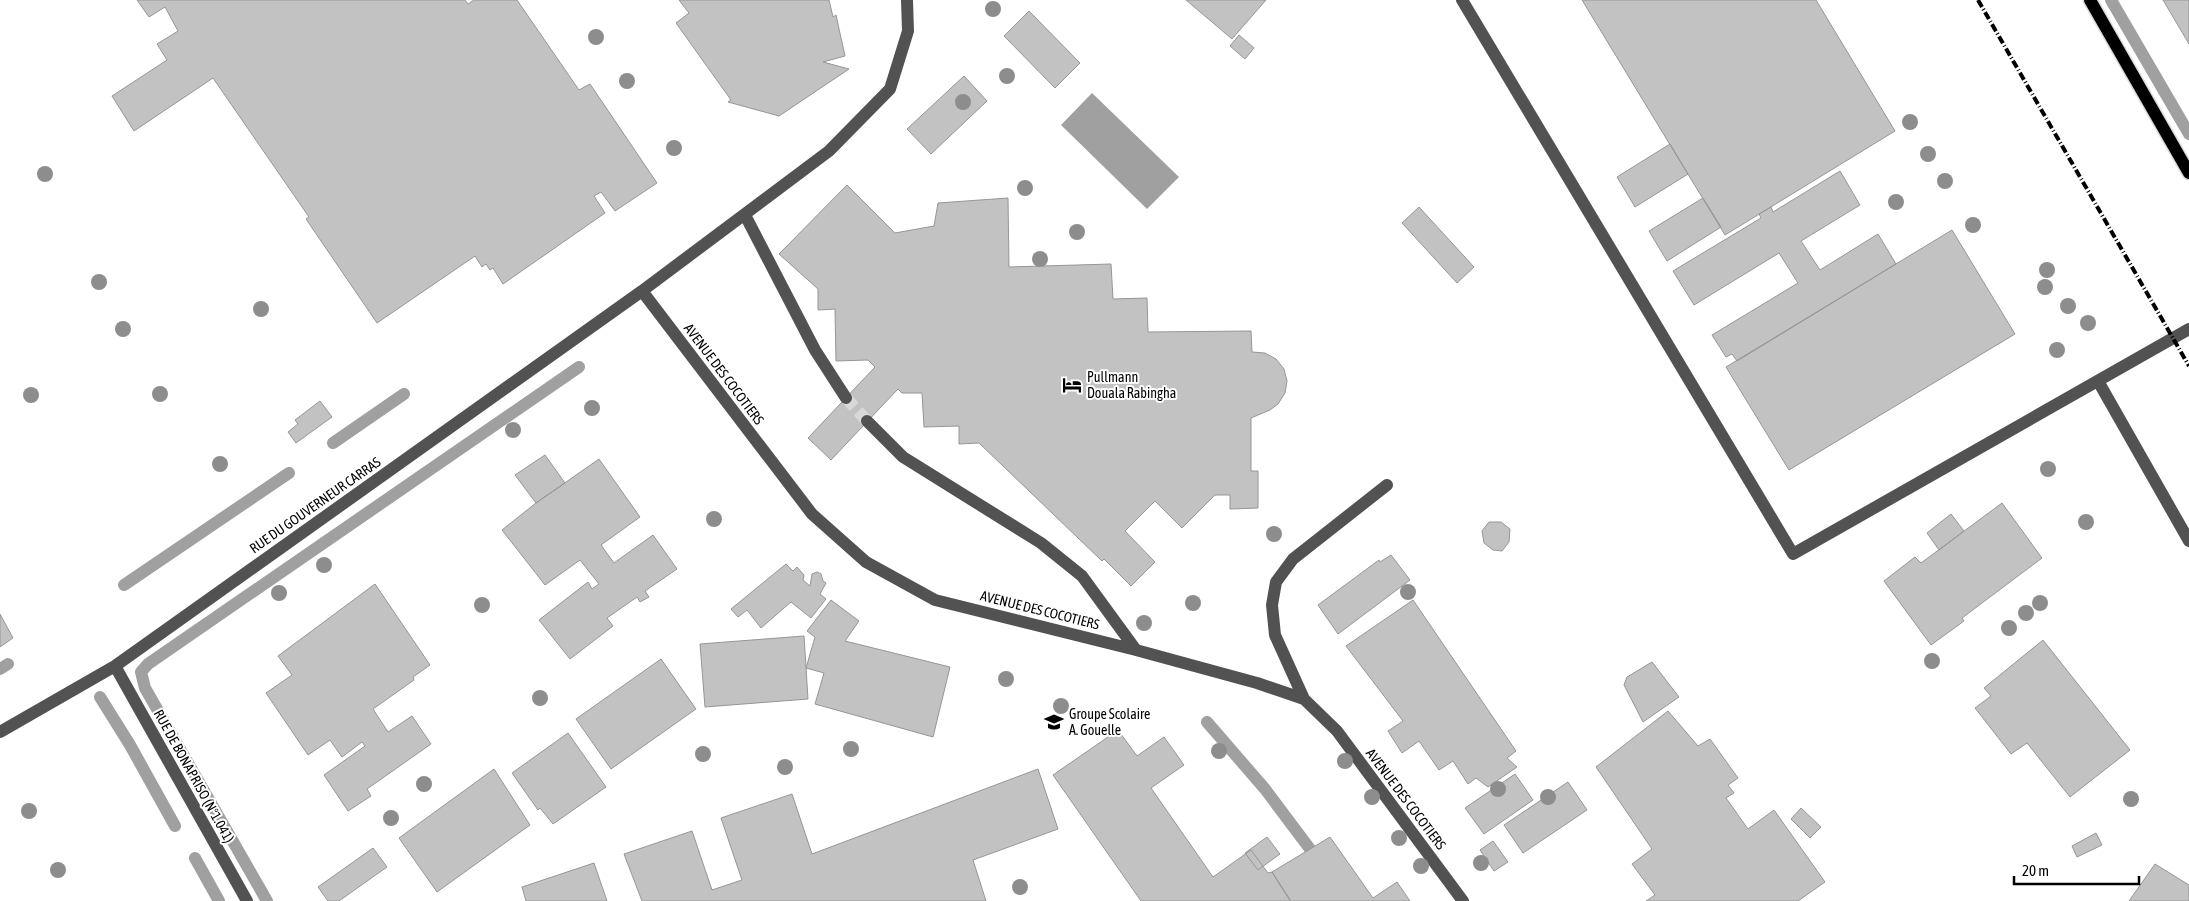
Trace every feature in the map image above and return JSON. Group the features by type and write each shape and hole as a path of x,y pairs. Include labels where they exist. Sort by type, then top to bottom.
{"main road":[{"path":"2090,0 2189,173"}],"street":[{"name":"RUE DU GOUVERNEUR CARRAS","path":"0,732 115,666 642,292 829,151 890,89 908,31 907,0"},
{"path":"1462,0 1793,554 2189,329"},
{"path":"745,214 815,350 846,398"},
{"name":"AVENUE DES COCOTIERS","path":"642,292 812,514 866,562 935,600 1136,650 1257,683 1304,699 1337,731 1463,901"},
{"path":"2098,381 2189,541"},
{"path":"867,421 903,457 1041,543 1082,576 1136,650"},
{"path":"1304,699 1275,635 1272,605 1276,582 1293,558 1386,484"},
{"name":"RUE DE BONAPRISO (N°1.041)","path":"115,666 247,901"}],"shaded area":[{"path":"1092,93 1179,177 1147,209 1061,125"}],"building":[{"path":"137,0 465,0 468,4 474,0 517,0 579,90 590,84 657,183 615,211 601,192 594,196 605,213 503,284 493,268 490,270 486,264 482,267 475,256 377,323 306,219 309,217 213,78 134,131 112,96 167,60 157,44 178,31 165,7 149,17"},
{"path":"679,0 829,0 833,17 836,15 845,56 823,62 849,69 779,116 728,102 731,100 676,23 689,13"},
{"path":"1186,0 1266,0 1232,39"},
{"path":"1582,0 1816,0 1895,131 1725,235"},
{"path":"2163,0 2189,0 2189,44"},
{"path":"1029,11 1080,63 1055,88 1004,36"},
{"path":"1239,35 1254,48 1245,59 1230,46"},
{"path":"964,76 987,101 931,154 907,129"},
{"path":"1670,144 1688,174 1635,207 1617,177"},
{"path":"1840,171 1860,205 1801,241 1820,270 1878,234 1896,264 1737,361 1732,354 1726,357 1712,335 1798,283 1779,253 1694,305 1673,271 1761,218 1759,214 1771,207 1773,212"},
{"name":"Pullmann Douala Rabingha","path":"847,185 895,233 934,226 938,203 1008,198 1009,267 1111,264 1113,299 1147,298 1148,332 1251,331 1252,352 1265,353 1276,359 1284,369 1287,381 1285,393 1278,404 1270,410 1251,418 1251,471 1258,471 1258,508 1230,509 1230,495 1215,495 1182,528 1155,501 1125,531 1155,562 1131,586 1104,559 1102,561 979,443 959,444 959,426 924,427 922,393 902,393 898,389 831,460 808,438 875,367 868,360 836,361 835,309 818,310 818,289 779,254"},
{"path":"1703,198 1721,227 1667,261 1649,231"},
{"path":"1419,207 1474,267 1457,283 1402,223"},
{"path":"1952,230 2015,334 1789,470 1726,367"},
{"path":"320,401 332,417 296,443 288,432 298,424 295,420"},
{"path":"545,455 565,483 536,503 515,475"},
{"path":"599,459 640,517 601,545 614,563 653,535 677,569 645,591 649,597 640,602 637,597 607,618 613,626 570,659 539,620 588,582 592,589 599,584 580,560 545,585 502,530 536,503"},
{"path":"2002,503 2042,558 1962,618 1964,621 1931,645 1884,581 1915,557 1921,563"},
{"path":"1951,514 1964,531 1939,550 1927,533"},
{"path":"1489,522 1501,522 1510,529 1509,542 1502,551 1493,550 1484,543 1482,531"},
{"path":"1391,555 1410,580 1338,634 1318,605 1379,560 1380,562"},
{"path":"786,564 793,571 797,567 804,575 803,580 810,586 812,574 817,572 821,574 823,581 826,583 820,594 826,599 811,618 791,602 761,628 747,610 738,617 731,609"},
{"path":"375,584 430,665 413,677 414,680 373,709 388,732 412,716 431,744 367,789 371,796 348,811 324,775 365,746 362,742 342,757 330,740 308,755 266,693 292,675 278,656"},
{"path":"831,600 859,621 845,641 950,667 933,737 815,704 824,673 806,668 815,637 807,631"},
{"path":"1413,600 1516,751 1507,758 1517,767 1488,787 1476,778 1468,784 1453,761 1439,770 1419,741 1402,753 1388,731 1403,721 1346,646"},
{"path":"0,614 13,638 0,647"},
{"path":"804,636 808,699 705,707 700,644"},
{"path":"2043,640 2130,750 2070,797 2027,743 2011,754 1975,708 1991,696 1984,688"},
{"path":"661,659 696,709 611,769 576,719"},
{"path":"1652,662 1679,697 1643,722 1624,685 1627,677"},
{"path":"1668,711 1698,746 1710,739 1738,778 1728,785 1734,793 1726,798 1748,829 1774,810 1825,882 1798,901 1646,901 1655,895 1632,864 1652,849 1596,767"},
{"path":"1118,730 1137,756 1164,737 1184,765 1151,788 1213,877 1251,850 1268,873 1272,872 1290,901 1141,901 1053,775"},
{"path":"568,733 606,787 553,824 540,808 538,810 512,773"},
{"path":"494,769 530,825 437,892 399,838"},
{"path":"1038,769 1058,829 973,860 986,901 642,901 624,854 692,831 712,890 742,880 721,818 792,794 812,854"},
{"path":"1515,774 1533,800 1484,834 1465,808"},
{"path":"1568,782 1587,810 1523,853 1504,825"},
{"path":"1801,808 1821,827 1810,838 1791,819"},
{"path":"2096,833 2102,845 2077,857 2072,846"},
{"path":"1267,837 1280,854 1258,870 1245,853"},
{"path":"1330,837 1373,898 1397,882 1410,901 1291,901 1272,872"},
{"path":"1493,841 1508,862 1494,871 1480,850"},
{"path":"373,848 387,867 339,901 328,901 318,887"},
{"path":"594,863 607,901 526,901 522,887"},
{"path":"2155,864 2189,885 2189,901 2129,901"}],"waterway":[{"path":"2111,0 2189,134"},
{"path":"267,901 145,688 141,672 148,664 579,367"},
{"path":"333,443 404,394"},
{"path":"124,585 289,473"},
{"path":"0,669 8,664"},
{"path":"100,697 130,745 175,826"},
{"path":"1207,722 1265,789 1310,849"},
{"path":"195,858 219,901"}],"tunnel":[{"path":"846,398 867,421"}],"railway":[{"path":"1978,0 2189,366"}],"place":[{"name":"Pullmann Douala Rabingha","path":"1072,385"},
{"name":"Groupe Scolaire A. Gouelle","path":"1054,722"}]}
